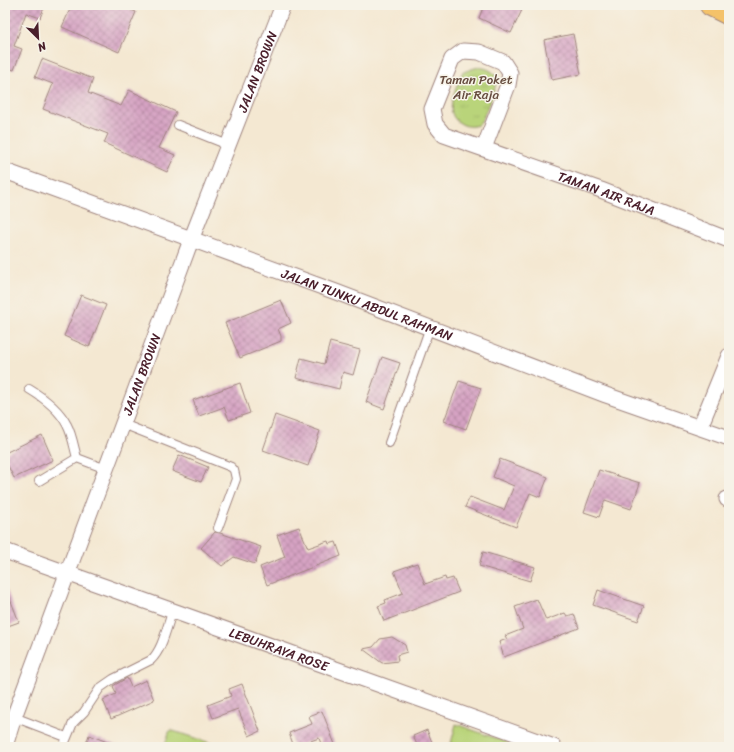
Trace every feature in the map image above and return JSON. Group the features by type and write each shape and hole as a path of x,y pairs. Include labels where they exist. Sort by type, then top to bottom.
{"main road":[{"path":"711,5 729,14"}],"street":[{"name":"JALAN BROWN","path":"5,746 14,717 191,240 283,5"},
{"name":"TAMAN AIR RAJA","path":"484,148 508,85 510,73 502,62 479,52 463,51 452,59 432,109 435,124 444,136 484,148 601,190 729,240"},
{"name":"JALAN TUNKU ABDUL RAHMAN","path":"5,171 430,327 606,395 729,438"},
{"path":"700,427 729,356"},
{"name":"LEBUHRAYA ROSE","path":"5,550 554,747"}],"lane":[{"path":"178,125 228,145"},
{"path":"389,443 430,327"},
{"path":"28,389 40,396 57,410 67,425 77,458"},
{"path":"123,424 231,466 236,479 218,528"},
{"path":"77,458 106,469"},
{"path":"39,482 77,458"},
{"path":"63,747 73,723 84,712 100,688 113,679 154,658 159,651 173,610"},
{"path":"14,717 66,737"}],"green space":[{"name":"Taman Poket Air Raja","path":"478,67 492,71 495,75 496,84 482,120 478,125 466,126 455,119 451,107 452,100 462,73"},
{"path":"456,724 520,747 450,747"},
{"path":"170,730 223,747 164,747"}],"building":[{"path":"5,5 45,5 40,18 26,13 14,46 22,49 14,70 5,67"},
{"path":"72,5 120,5 136,12 119,52 62,27"},
{"path":"484,5 512,5 522,10 511,33 479,18"},
{"path":"573,34 581,74 552,80 544,40"},
{"path":"42,59 93,79 88,93 121,106 129,90 176,112 159,148 175,155 167,172 104,143 108,134 43,109 53,84 35,77"},
{"path":"81,295 106,305 89,347 64,336"},
{"path":"281,300 291,323 278,329 281,336 281,341 240,358 225,323"},
{"path":"330,342 360,350 353,375 343,372 339,389 296,378 301,358 324,364"},
{"path":"382,357 400,363 384,409 366,402"},
{"path":"459,381 481,388 466,429 444,421"},
{"path":"240,383 250,413 229,420 224,407 199,416 193,400"},
{"path":"275,415 320,431 308,466 263,450"},
{"path":"42,435 53,460 14,478 5,460 5,453"},
{"path":"179,455 208,467 201,482 172,471"},
{"path":"500,459 548,477 540,497 530,493 516,527 465,507 470,497 504,510 514,486 493,477"},
{"path":"599,470 640,483 631,509 605,500 599,517 584,512"},
{"path":"299,527 308,548 328,541 329,544 336,542 341,556 267,585 260,567 285,557 277,535"},
{"path":"215,532 261,547 255,564 234,557 222,566 201,548"},
{"path":"483,552 535,567 530,581 479,566"},
{"path":"417,563 425,584 445,577 446,580 453,578 459,592 384,621 378,606 386,603 385,600 403,593 394,571"},
{"path":"5,588 19,622 5,627"},
{"path":"598,590 644,606 638,621 593,605"},
{"path":"537,599 546,620 565,613 567,616 574,614 579,628 504,657 499,642 507,639 505,636 523,629 515,607"},
{"path":"392,637 405,645 407,652 397,655 398,661 382,663 363,649 373,647 380,639"},
{"path":"127,678 131,687 146,680 154,700 111,719 103,700 116,694 113,686"},
{"path":"242,684 260,731 249,736 238,709 213,718 208,705 231,696 229,689"},
{"path":"322,711 336,747 322,747 319,738 294,747 289,733 312,724 309,716"},
{"path":"427,730 434,747 418,747 413,736"},
{"path":"89,735 118,746 118,747 85,747"}]}
